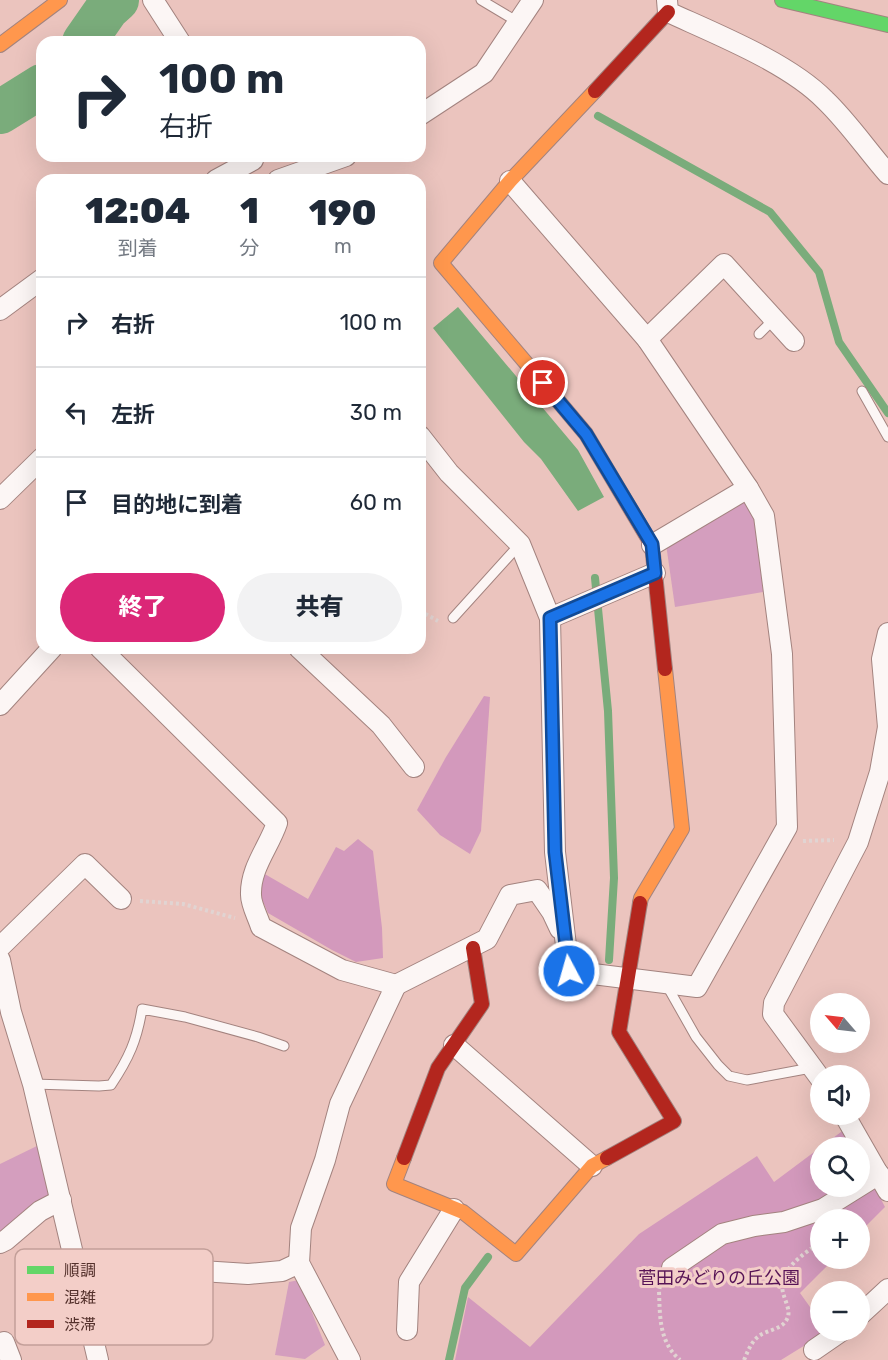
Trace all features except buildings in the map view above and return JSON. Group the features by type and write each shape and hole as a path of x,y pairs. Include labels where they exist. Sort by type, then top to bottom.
{"street":[{"path":"153,0 176,36"},
{"path":"426,111 484,73 533,0"},
{"path":"782,0 888,25"},
{"path":"0,45 53,2"},
{"path":"472,948 482,1004 438,1068 394,1184 463,1212 516,1254 592,1166 674,1120 619,1032 641,898 682,829 652,544 586,434 441,263 510,181 668,6 794,75 825,99 888,174"},
{"path":"226,174 245,162"},
{"path":"295,174 329,162"},
{"path":"426,444 448,473 520,544 550,618 555,852 569,971 697,987 787,827 782,654 764,516 748,488 647,339 510,181"},
{"path":"647,339 724,264 794,341"},
{"path":"0,310 36,283"},
{"path":"0,499 36,464"},
{"path":"652,544 748,488"},
{"path":"550,618 655,573"},
{"path":"811,1065 773,1014 774,1003 858,842 880,772 888,727 882,659 888,633"},
{"path":"0,705 47,654"},
{"path":"106,654 277,823 255,868 252,882 250,897 261,927 342,970 396,985"},
{"path":"305,654 381,725 414,767"},
{"path":"0,947 85,864 121,899"},
{"path":"350,1360 299,1263 301,1228 325,1160 340,1104 396,985 487,939 510,895 537,890 552,912 565,940"},
{"path":"0,960 11,1012 33,1084 73,1249"},
{"path":"454,1045 592,1166"},
{"path":"672,1269 722,1234 784,1222 885,1184 850,1125"},
{"path":"0,1243 40,1211 61,1200"},
{"path":"407,1329 409,1282 454,1209"},
{"path":"213,1272 248,1274 282,1271 299,1263"},
{"path":"870,1306 888,1289"},
{"path":"814,1350 827,1341"},
{"path":"95,1345 98,1360"}],"lane":[{"path":"482,0 518,22"},
{"path":"759,334 774,319"},
{"path":"862,391 888,437"},
{"path":"453,618 520,544"},
{"path":"665,982 696,1037 729,1076 747,1080 810,1074"},
{"path":"33,1084 111,1085 123,1067 138,1036 142,1009 195,1020 284,1046"}],"path":[{"path":"800,842 845,840"},
{"path":"121,899 183,904 220,913 261,927"},
{"path":"744,1360 750,1346 759,1336 787,1320 789,1310 782,1290 784,1276 796,1260 810,1250"},
{"path":"659,1306 663,1336 671,1352 680,1360"}],"shaded area":[{"path":"458,307 578,450 604,497 578,511 541,459 524,442 433,328"},
{"path":"745,499 757,522 763,592 675,607 666,544"},
{"path":"41,1144 50,1196 0,1237 0,1164"},
{"path":"299,1280 325,1345 305,1359 275,1355 289,1282"}],"green space":[{"path":"484,696 490,697 481,831 470,854 440,835 417,810 446,757"},
{"path":"358,839 373,851 383,958 356,962 268,913 258,890 263,873 308,899 336,847 344,851"},
{"name":"菅田みどりの丘公園","path":"845,1129 849,1137 834,1137"},
{"name":"菅田みどりの丘公園","path":"810,1155 810,1197 870,1197 870,1178 885,1207 870,1222 870,1209 810,1209 810,1269 824,1269 800,1293 810,1307 812,1341 781,1360 455,1360 468,1297 530,1347 639,1234 757,1156 774,1182"}],"waterway":[{"path":"88,36 107,9 117,0"},
{"path":"0,112 36,90"},
{"path":"598,116 770,212 819,272 839,342 888,413"},
{"path":"595,578 608,711 614,878 609,960"},
{"path":"449,1360 465,1288 488,1257"}],"traffic: fast":[{"path":"782,0 888,25"}],"traffic: slow":[{"path":"0,45 60,0"},
{"path":"549,390 441,263 510,181 595,91"},
{"path":"640,903 682,829 665,669"},
{"path":"404,1158 394,1184 463,1212 516,1254 592,1166 607,1158"}],"traffic: jam":[{"path":"595,91 668,12"},
{"path":"549,390 586,434 652,545 665,669"},
{"path":"607,1158 674,1121 619,1032 640,903"},
{"path":"404,1158 438,1068 482,1004 473,948"}],"route":[{"path":"543,383 586,434 652,544 655,573 550,618 555,852 569,971"}]}
